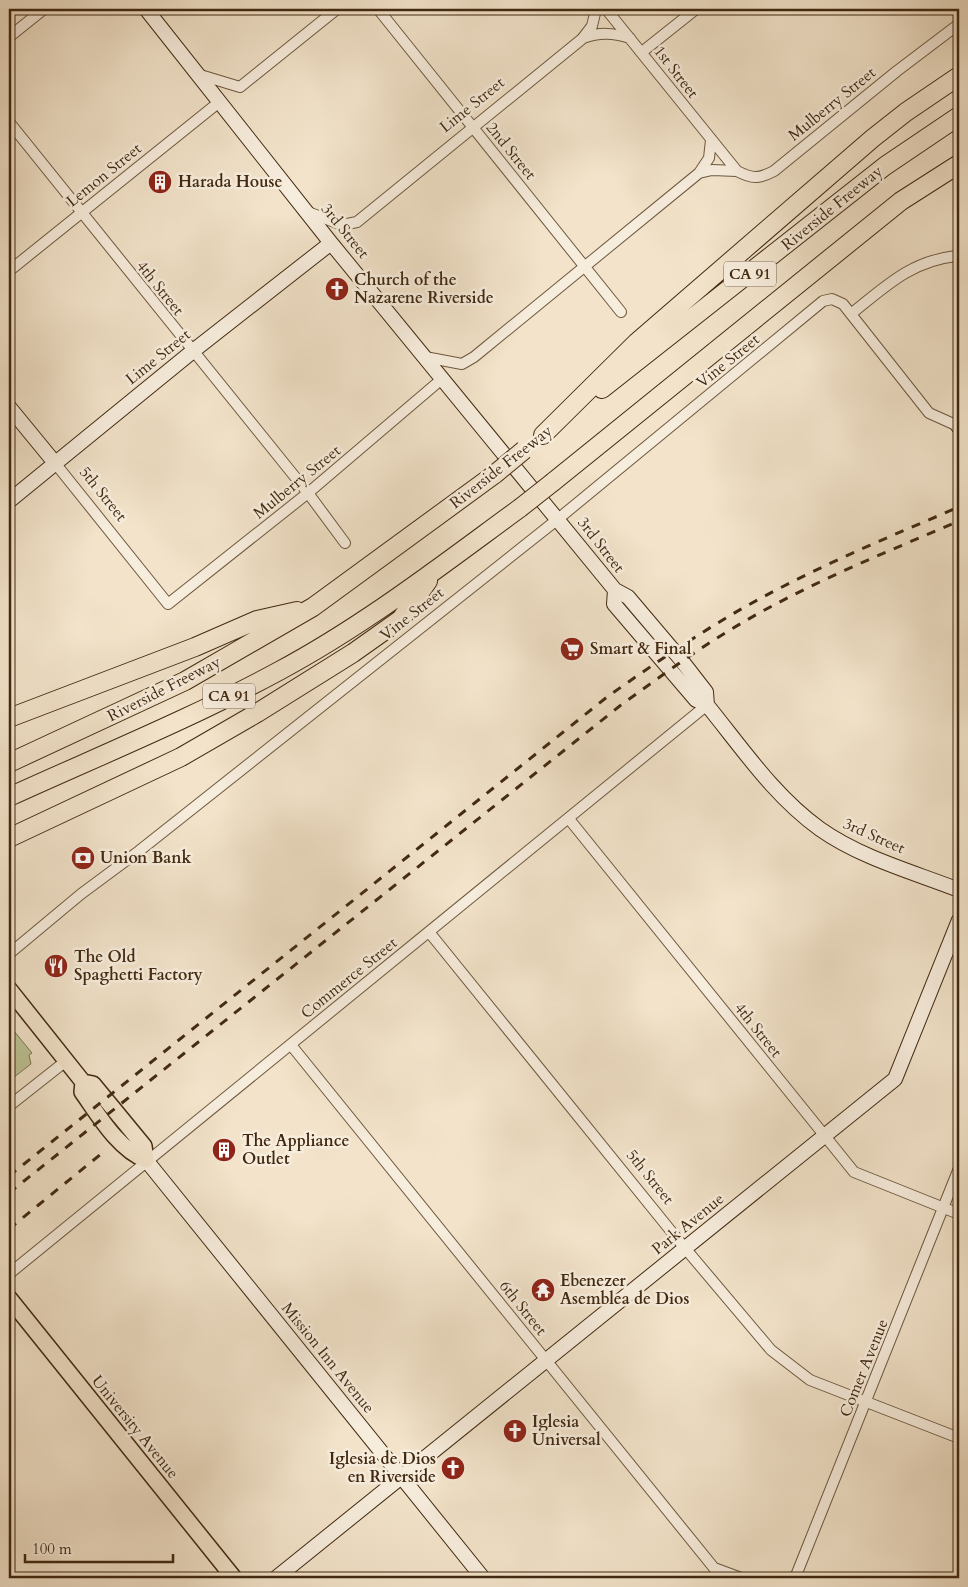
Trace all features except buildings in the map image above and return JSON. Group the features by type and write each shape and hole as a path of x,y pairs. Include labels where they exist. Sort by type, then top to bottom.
{"highway":[{"path":"542,435 637,342 879,134 959,76"},
{"name":"Riverside Freeway","path":"9,763 184,681 312,607 495,474 885,166 959,116"},
{"name":"Riverside Freeway","path":"9,797 182,720 280,670 373,614 520,508 901,201 959,164"},
{"path":"901,201 959,172"},
{"path":"9,838 181,757 337,663 401,619 435,570"},
{"path":"9,718 195,647 257,620 312,607"}],"main road":[{"name":"3rd Street","path":"146,9 218,103 558,518 614,590 628,597 678,656 706,692 707,705 790,805 820,829 854,849 959,890"},
{"name":"Lime Street","path":"9,501 193,351 331,243"},
{"name":"5th Street","path":"9,406 55,463"},
{"name":"Park Avenue","path":"276,1578 895,1079 959,920"},
{"name":"Mission Inn Avenue","path":"9,989 83,1082 93,1084 144,1146 146,1160 483,1578"},
{"name":"University Avenue","path":"9,1298 234,1578"}],"street":[{"path":"9,37 44,9"},
{"path":"196,74 240,87 337,9"},
{"name":"2nd Street","path":"378,9 621,312"},
{"path":"582,39 592,26 596,9"},
{"name":"1st Street","path":"606,9 737,171"},
{"path":"642,52 696,9"},
{"name":"Mulberry Street","path":"700,173 712,170 737,171 751,178 763,176 774,170 918,54 959,24"},
{"path":"582,39 595,34 614,34 630,39"},
{"name":"Lime Street","path":"306,211 342,225 357,222 582,39"},
{"name":"Lemon Street","path":"9,271 218,103"},
{"name":"4th Street","path":"9,122 80,213 308,493 345,543"},
{"path":"425,357 462,364 474,357 700,173 709,158 711,140"},
{"path":"956,256 940,258 911,268 851,314 929,413 959,426"},
{"name":"Vine Street","path":"9,954 81,894 138,851 558,518 823,301 832,299 843,304 851,314"},
{"name":"Mulberry Street","path":"168,604 308,493 443,378"},
{"name":"5th Street","path":"55,463 168,604"},
{"name":"Commerce Street","path":"9,1274 72,1224 146,1160 291,1045 707,705"},
{"name":"4th Street","path":"569,819 854,1172 959,1214"},
{"name":"5th Street","path":"429,932 685,1248 771,1350 810,1380 959,1438"},
{"name":"6th Street","path":"291,1045 714,1568 741,1578"},
{"path":"9,1106 66,1061"},
{"name":"Comer Avenue","path":"795,1578 959,1168"}],"green space":[{"path":"9,1025 32,1053 29,1055 31,1064 9,1081"}],"railway":[{"path":"9,1176 607,697 657,662 743,608 850,554 959,507"},
{"path":"9,1193 621,705 675,666 730,630 785,599 843,571 959,521"},
{"path":"9,1229 101,1154"}],"place":[{"name":"Harada House","path":"160,182"},
{"name":"Church of the Nazarene Riverside","path":"337,289"},
{"name":"Smart & Final","path":"572,649"},
{"name":"Union Bank","path":"83,858"},
{"name":"The Old Spaghetti Factory","path":"56,966"},
{"name":"The Appliance Outlet","path":"224,1150"},
{"name":"Ebenezer Asemblea de Dios","path":"543,1290"},
{"name":"Iglesia Universal","path":"515,1431"},
{"name":"Iglesia de Dios en Riverside","path":"453,1468"}]}
